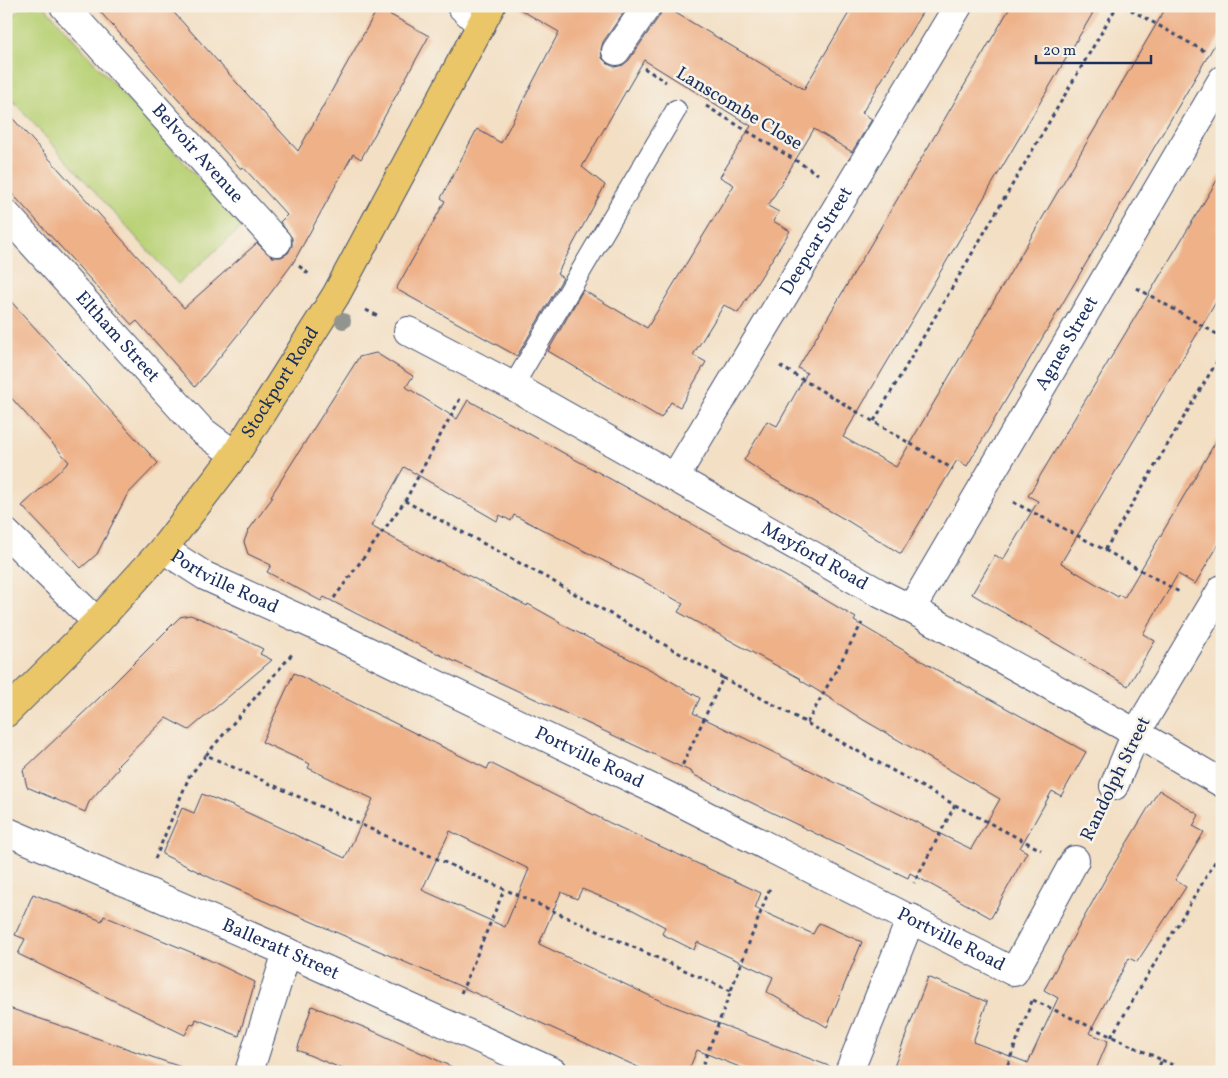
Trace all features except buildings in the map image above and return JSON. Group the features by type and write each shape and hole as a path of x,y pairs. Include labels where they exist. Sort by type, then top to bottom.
{"highway":[{"name":"Stockport Road","path":"6,713 97,622 163,549 235,455 336,295 486,15"}],"street":[{"name":"Belvoir Avenue","path":"64,6 277,242"},
{"path":"461,6 486,15"},
{"path":"616,51 646,6"},
{"name":"Deepcar Street","path":"675,477 958,6"},
{"name":"Agnes Street","path":"911,608 1222,80"},
{"name":"Eltham Street","path":"6,214 201,430 235,455"},
{"name":"Mayford Road","path":"408,331 513,386 879,593 911,608 1222,783"},
{"path":"6,533 97,622"},
{"name":"Portville Road","path":"163,549 205,576 316,626 668,796 1014,972"},
{"name":"Randolph Street","path":"1114,786 1136,733 1216,599"},
{"name":"Balleratt Street","path":"6,831 287,952 553,1072"},
{"path":"1014,972 1074,864"},
{"path":"849,1072 904,915"},
{"path":"249,1072 287,952"}],"lane":[{"path":"513,386 676,110"}],"path":[{"path":"874,421 1117,6"},
{"path":"1124,6 1209,55"},
{"name":"Lanscombe Close","path":"616,51 674,87"},
{"name":"Lanscombe Close","path":"700,102 847,191"},
{"path":"277,242 301,268 336,295 408,331"},
{"path":"1109,272 1222,337"},
{"path":"752,350 982,486 1105,550 1216,599"},
{"path":"1105,550 1222,353"},
{"path":"142,890 189,777 316,626 328,605 342,589 405,501 477,368"},
{"path":"405,501 956,805 1074,864"},
{"path":"807,723 879,593"},
{"path":"668,796 723,678"},
{"path":"206,755 731,991"},
{"name":"Randolph Street","path":"1074,864 1114,786"},
{"path":"904,915 956,805"},
{"path":"1111,1037 1222,850"},
{"path":"700,1072 782,853"},
{"path":"448,1024 504,890"},
{"path":"1014,972 1025,997 1187,1072"},
{"path":"1005,1072 1032,1000"},
{"path":"1156,1072 1162,1060"}],"green space":[{"path":"24,6 44,6 242,227 178,284 6,93 6,22"}]}
